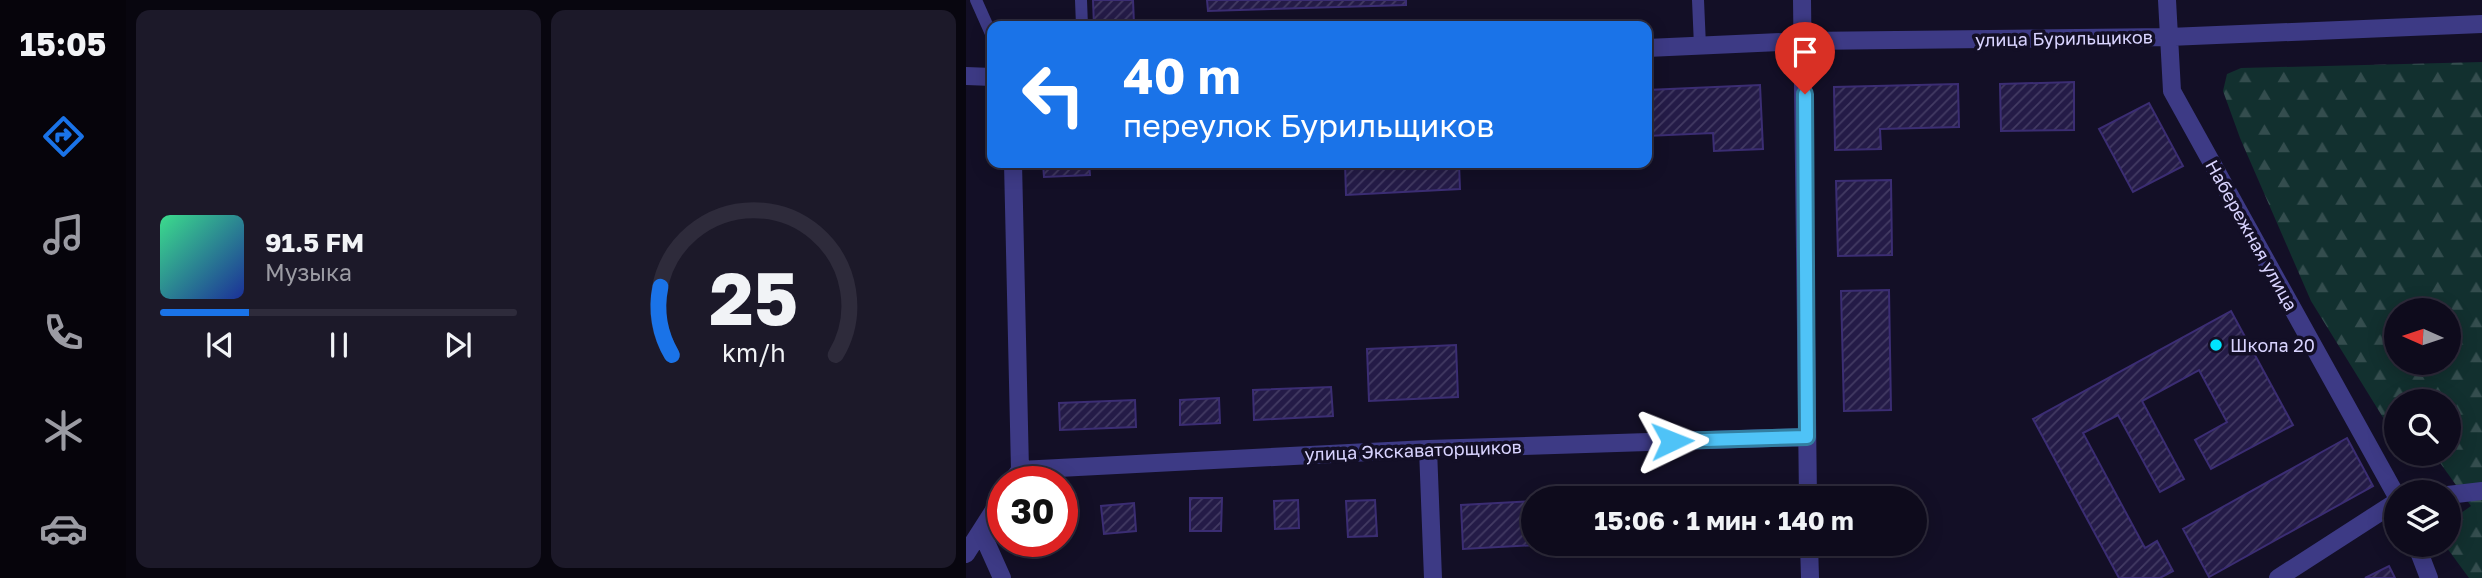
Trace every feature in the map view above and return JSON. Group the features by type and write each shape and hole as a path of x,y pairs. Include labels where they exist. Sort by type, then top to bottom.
{"street":[{"path":"1802,0 1808,486"},
{"name":"Набережная улица","path":"2167,0 2172,91 2388,480"},
{"name":"улица Бурильщиков","path":"1652,48 1804,41 2169,37 2482,24"},
{"path":"966,76 987,77"},
{"path":"1013,168 1016,466"},
{"name":"улица Экскаваторщиков","path":"1078,471 1429,449 1807,437"},
{"path":"1429,449 1433,578"},
{"path":"2461,493 2482,491"},
{"path":"2278,578 2384,510"},
{"path":"966,554 987,521"},
{"path":"981,531 1002,578"},
{"path":"1809,556 1810,578"},
{"path":"2421,557 2429,578"}],"lane":[{"path":"976,0 987,25"},
{"path":"1081,0 1082,21"},
{"path":"1698,0 1700,46"}],"green space":[{"path":"2482,62 2482,578 2469,578 2454,557 2461,557 2461,513 2471,506 2461,492 2461,480 2452,480 2442,466 2461,466 2461,389 2384,389 2384,419 2311,301 2240,138 2223,91 2227,74 2241,68"}],"building":[{"path":"1093,0 1133,0 1134,21 1094,21"},
{"path":"1207,0 1406,0 1406,5 1208,11"},
{"path":"2074,82 2074,130 2001,131 2000,84"},
{"path":"1958,84 1959,127 1880,129 1881,149 1835,150 1834,87"},
{"path":"1760,85 1763,149 1714,151 1713,133 1652,136 1652,90"},
{"path":"2149,103 2183,166 2133,192 2099,129"},
{"path":"1043,168 1089,168 1090,175 1044,177"},
{"path":"1345,168 1459,168 1460,189 1346,195"},
{"path":"1891,180 1892,255 1838,256 1836,181"},
{"path":"1889,290 1891,410 1844,411 1841,291"},
{"path":"2231,311 2293,425 2211,469 2195,440 2227,422 2199,370 2142,401 2184,479 2160,492 2118,415 2083,433 2145,548 2157,541 2173,571 2160,578 2119,578 2033,419"},
{"path":"1456,345 1458,397 1369,401 1367,349"},
{"path":"1331,387 1333,416 1254,420 1253,390"},
{"path":"1219,398 1220,423 1180,425 1180,400"},
{"path":"1135,400 1136,427 1060,430 1059,403"},
{"path":"2347,438 2373,486 2209,577 2183,529"},
{"path":"1190,498 1222,498 1221,531 1190,531"},
{"path":"1298,500 1299,528 1275,529 1274,501"},
{"path":"1375,500 1377,536 1348,537 1346,501"},
{"path":"1521,502 1521,546 1463,549 1461,505"},
{"path":"1134,503 1136,531 1104,534 1101,506"},
{"path":"2389,566 2395,578 2365,578"}],"place":[{"name":"Школа 20","path":"2216,345"}],"route":[{"path":"1672,441 1807,437 1805,94"}]}
